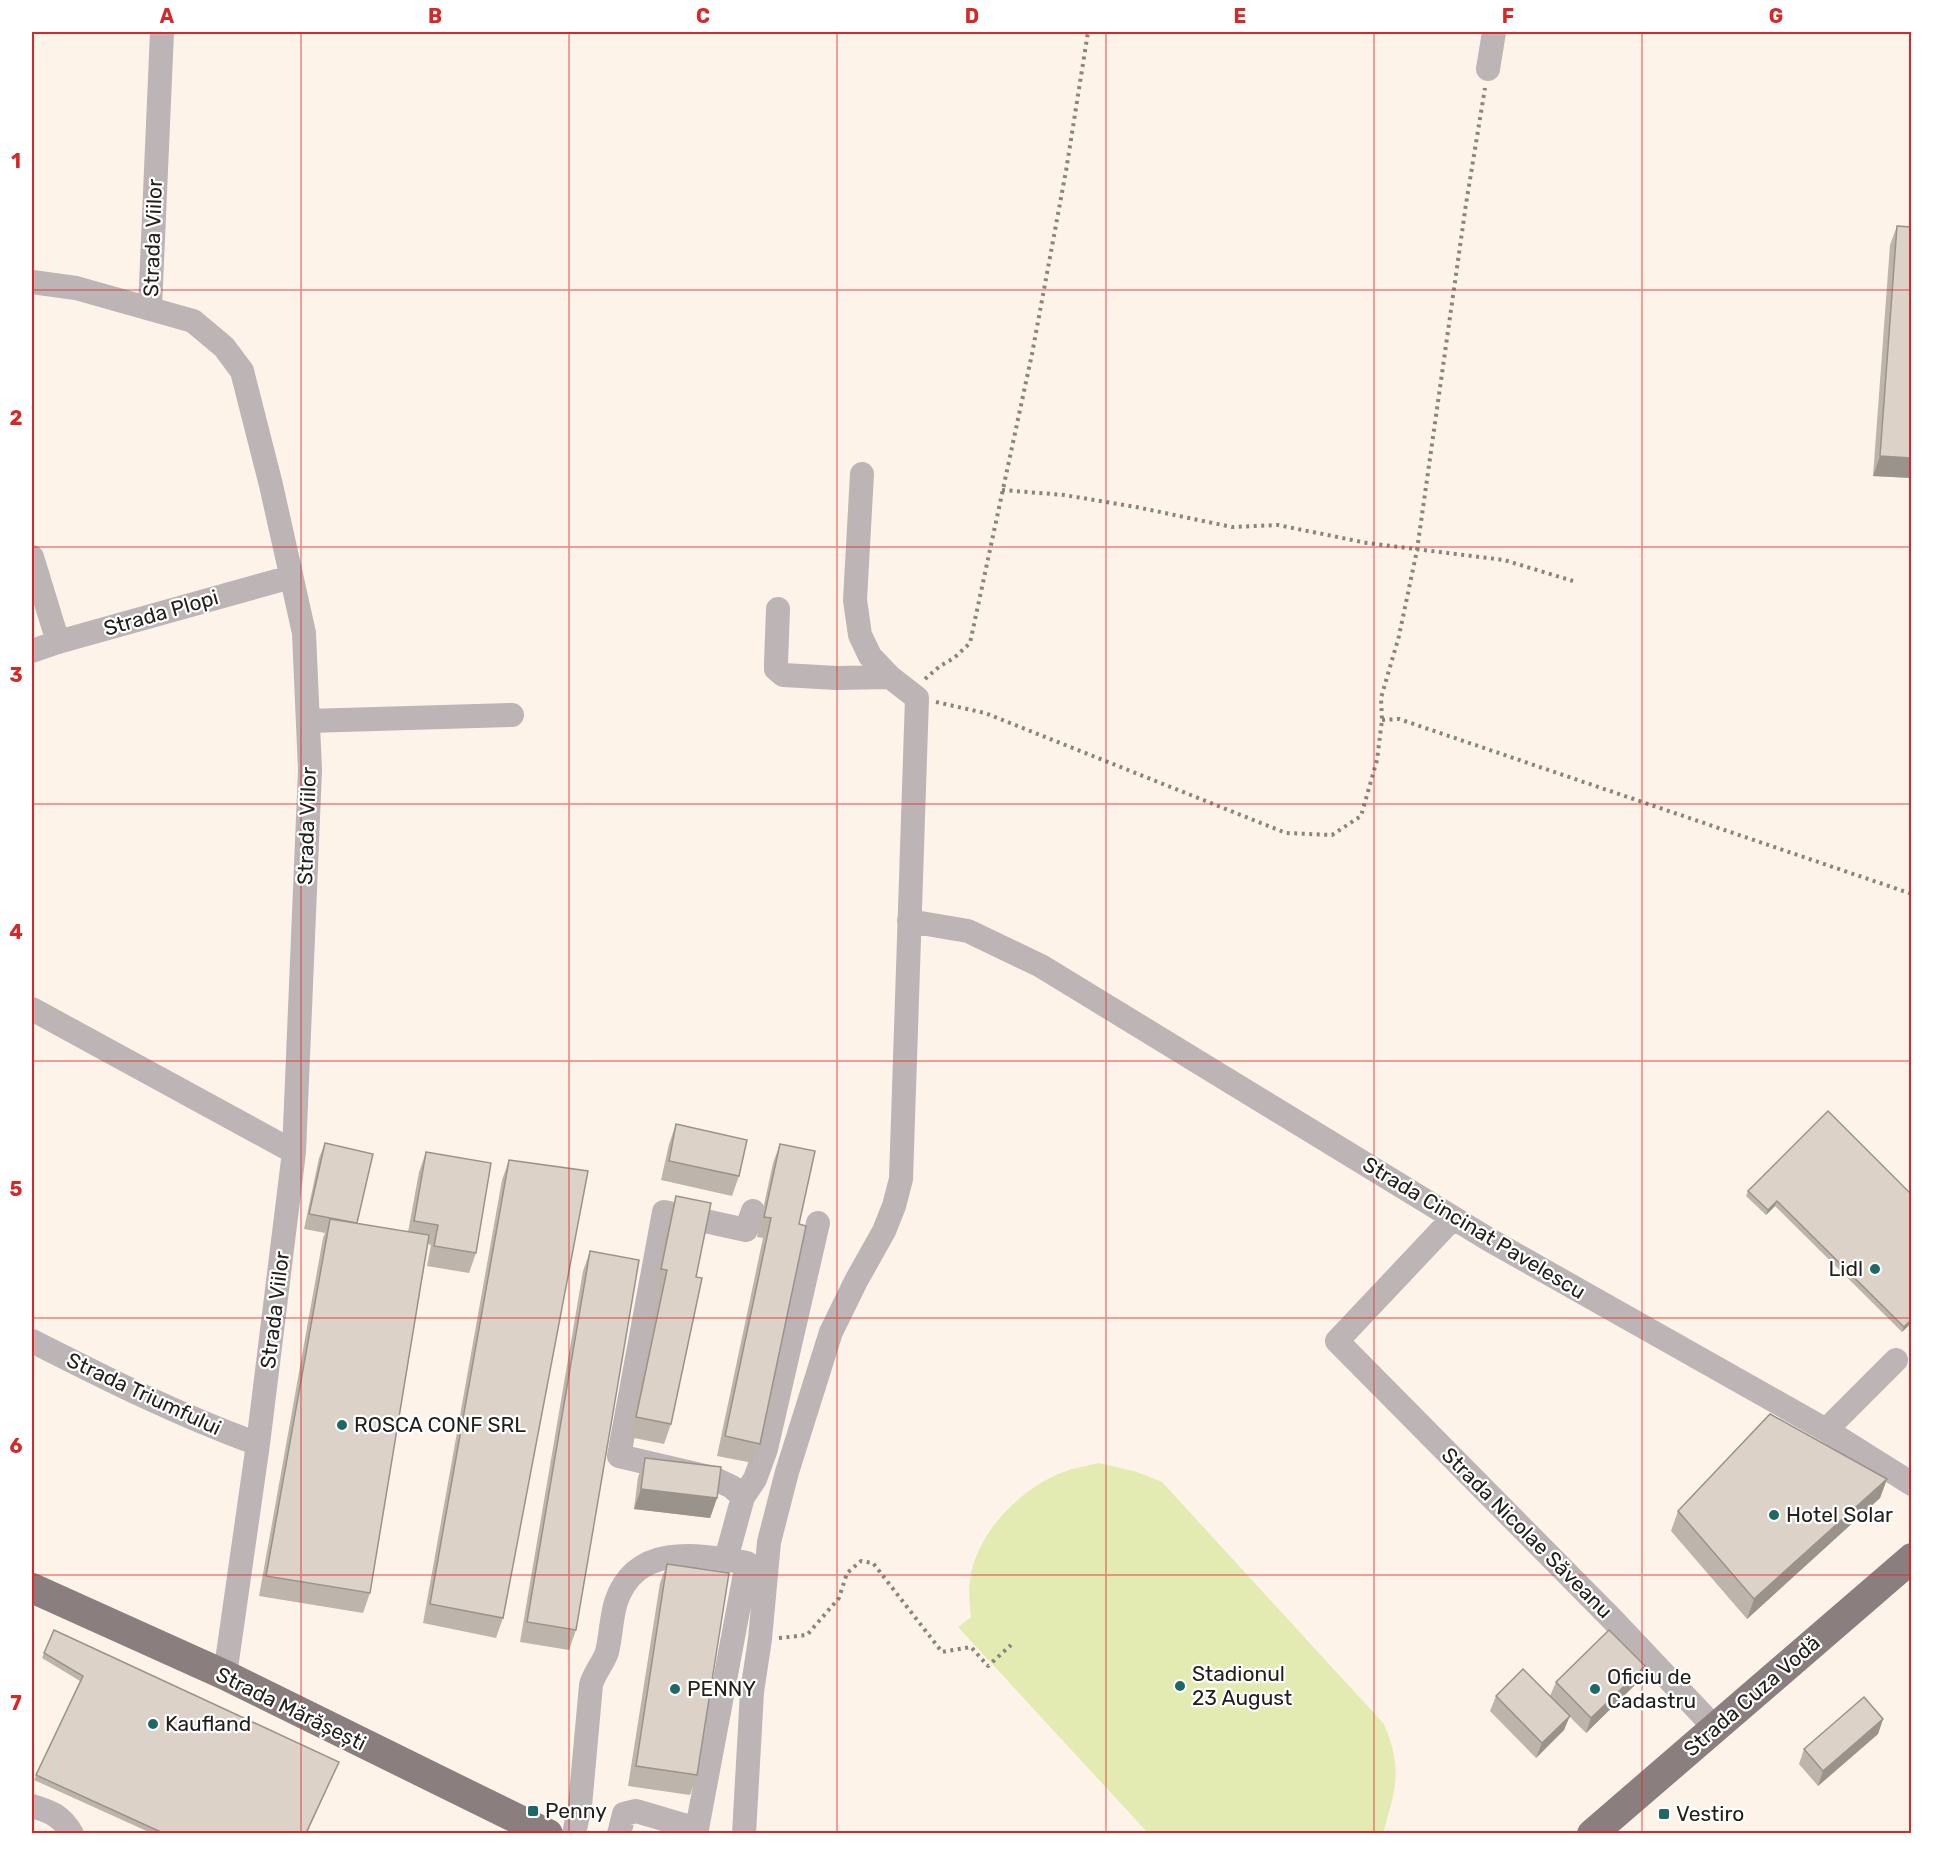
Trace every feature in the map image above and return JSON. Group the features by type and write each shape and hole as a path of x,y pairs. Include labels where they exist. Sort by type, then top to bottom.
{"main road":[{"name":"Strada Cuza Vodă","path":"1592,1833 1911,1558"},
{"name":"Strada Mărășești","path":"33,1591 225,1676 521,1828 548,1833"}],"street":[{"name":"Strada Viilor","path":"162,32 150,308 193,321 224,347 242,371 271,485 304,633 310,770 294,1152 258,1444 225,1676"},
{"path":"1488,69 1494,32"},
{"path":"32,282 76,288 150,308"},
{"path":"619,1833 624,1814 636,1811 697,1831 747,1562 769,1542 787,1472 831,1332 884,1231 901,1179 917,698 890,677 870,656 860,635 855,600 862,474"},
{"path":"32,557 58,642"},
{"name":"Strada Plopi","path":"32,651 291,577"},
{"path":"778,609 776,669 783,675 837,678 890,677"},
{"path":"308,721 512,715"},
{"name":"Strada Cincinat Pavelescu","path":"909,921 968,931 1041,966 1488,1239 1826,1430 1911,1484"},
{"path":"32,1009 294,1152"},
{"path":"743,1497 732,1487 713,1478 619,1456 664,1212 746,1230 753,1210"},
{"name":"Strada Nicolae Săveanu","path":"1453,1218 1337,1341 1613,1620 1715,1728"},
{"path":"744,1833 752,1692 760,1639 747,1562 743,1497 754,1479 766,1449 818,1223"},
{"name":"Strada Triumfului","path":"32,1341 140,1396 258,1444"},
{"path":"1826,1430 1896,1360"},
{"path":"574,1833 580,1806 591,1685 594,1674 606,1654 616,1601 631,1574 647,1564 671,1556 747,1562"},
{"path":"32,1806 51,1812 69,1828"}],"path":[{"path":"1088,32 1066,171 1032,354 970,644 926,677 917,698 985,713 1286,833 1332,836 1361,816 1377,760 1382,720 1381,698 1399,636 1418,550 1466,204 1488,69"},
{"path":"1002,490 1064,495 1232,527 1278,525 1367,543 1503,560 1573,581"},
{"path":"1382,720 1399,719 1911,894"},
{"path":"760,1639 807,1635 839,1598 847,1573 861,1561 873,1563 942,1652 971,1647 988,1666 1011,1645"}],"green space":[{"path":"1099,1463 1137,1472 1162,1482 1384,1724 1390,1739 1396,1777 1384,1830 1381,1833 1148,1833 958,1627 971,1617 969,1589 974,1563 981,1546 1003,1515 1031,1489 1047,1480 1067,1471"}],"building":[{"path":"1897,226 1911,227 1911,458 1880,456"},
{"name":"Lidl","path":"1828,1111 1911,1194 1911,1320 1904,1327 1777,1201 1768,1210 1748,1191"},
{"path":"676,1124 747,1140 739,1176 669,1161"},
{"path":"325,1143 373,1154 357,1223 309,1214"},
{"path":"780,1144 815,1151 799,1224 806,1226 760,1444 725,1436 771,1218 764,1217"},
{"path":"426,1152 491,1163 476,1253 434,1246 438,1225 414,1221"},
{"name":"ROSCA CONF SRL","path":"509,1160 588,1171 503,1618 430,1604"},
{"path":"676,1196 711,1203 696,1277 702,1278 671,1424 636,1417 667,1270 661,1269"},
{"name":"ROSCA CONF SRL","path":"330,1219 429,1235 370,1593 266,1576"},
{"name":"ROSCA CONF SRL","path":"590,1251 639,1260 576,1630 527,1622"},
{"name":"Hotel Solar","path":"1770,1414 1887,1479 1754,1599 1678,1511"},
{"path":"645,1458 721,1467 717,1498 641,1489"},
{"name":"PENNY","path":"667,1564 729,1573 697,1775 636,1766"},
{"name":"Kaufland","path":"54,1630 339,1762 306,1833 163,1833 36,1775 83,1676 44,1653"},
{"name":"Oficiu de Cadastru","path":"1609,1630 1645,1666 1591,1718 1556,1682"},
{"path":"1523,1669 1570,1716 1542,1743 1496,1696"},
{"path":"1864,1697 1883,1719 1823,1771 1804,1749"}],"place":[{"name":"Lidl","path":"1875,1269"},
{"name":"ROSCA CONF SRL","path":"342,1425"},
{"name":"Hotel Solar","path":"1774,1515"},
{"name":"Stadionul 23 August","path":"1180,1686"},
{"name":"PENNY","path":"675,1689"},
{"name":"Oficiu de Cadastru","path":"1595,1689"},
{"name":"Kaufland","path":"153,1724"},
{"name":"Penny","path":"533,1811"},
{"name":"Vestiro","path":"1664,1814"}]}
